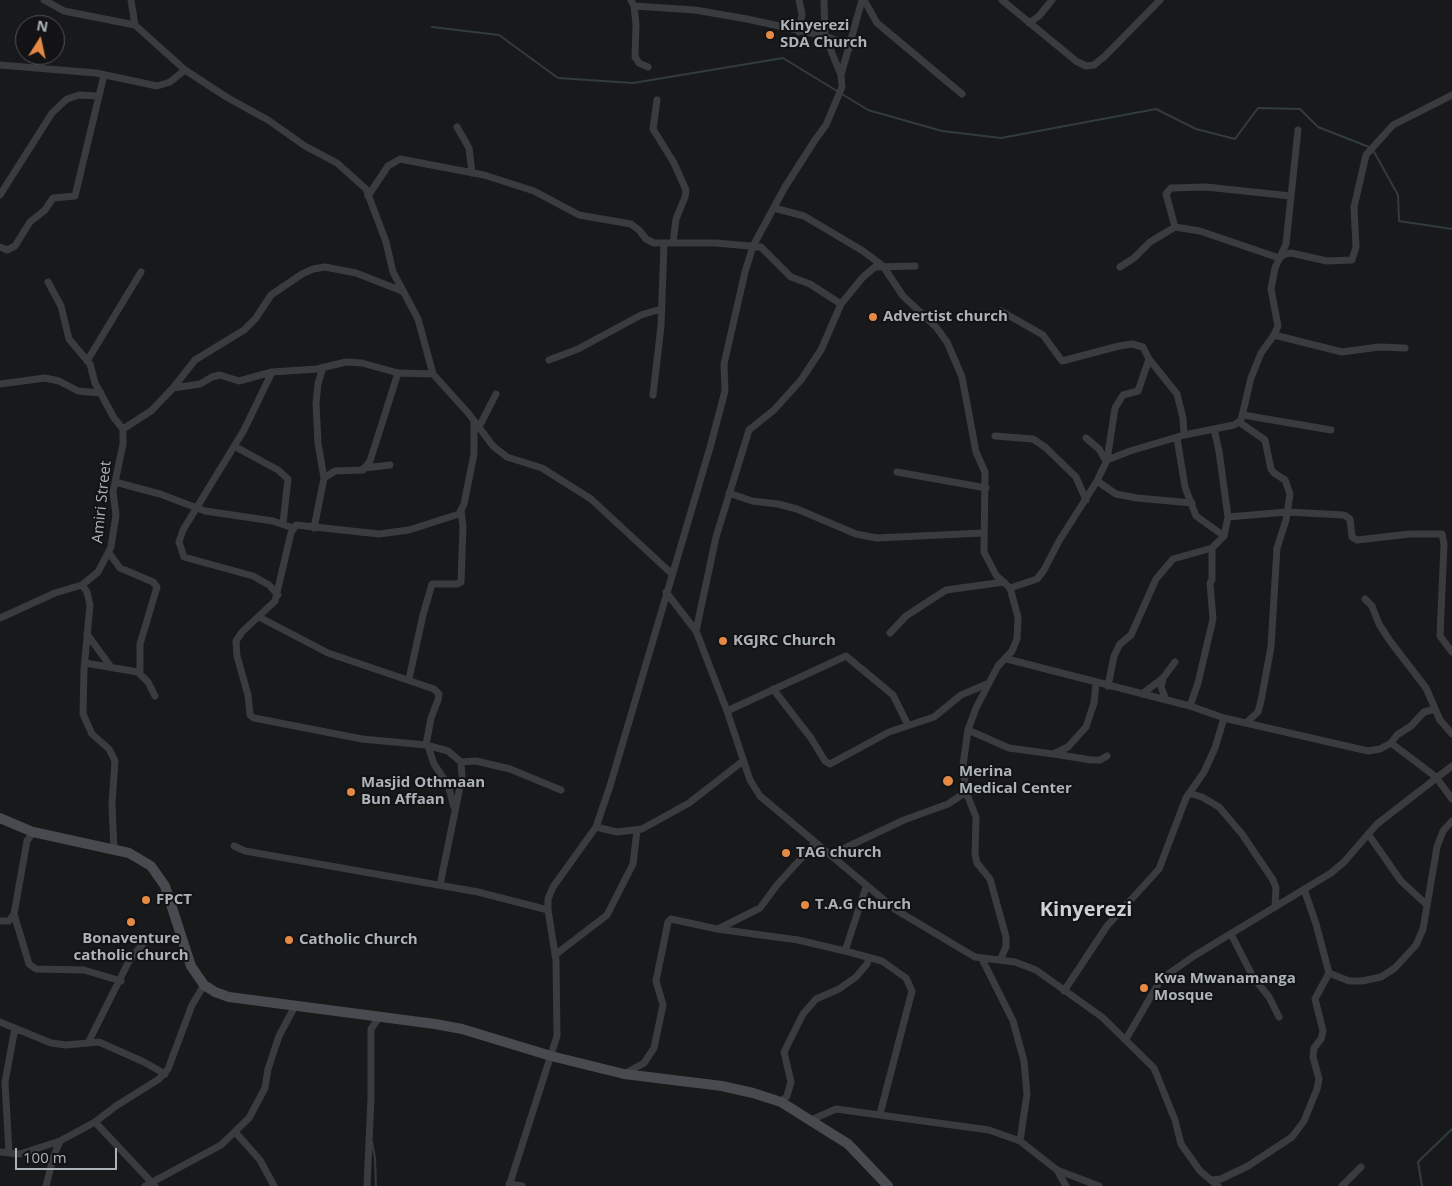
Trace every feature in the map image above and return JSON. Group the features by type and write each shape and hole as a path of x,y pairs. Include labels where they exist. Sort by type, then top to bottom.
{"street":[{"path":"44,0 64,10 135,25 185,70 228,98 268,120 305,146 337,163 366,190 386,242 393,272 418,319 433,374 474,420 493,446 507,457 542,468 591,499 672,574"},
{"path":"799,0 802,14 799,32"},
{"path":"824,0 825,36 842,74"},
{"path":"522,1186 509,1185 557,1036 555,955 548,910 553,886 596,827 722,405 725,390 724,364 743,279 753,246 785,187 830,118 842,87 842,74 863,0"},
{"path":"863,0 877,23 962,94"},
{"path":"1002,0 1080,64 1094,65 1160,0"},
{"path":"1029,23 1039,16 1052,0"},
{"path":"131,1 135,25"},
{"path":"648,67 639,63 635,57 636,24 632,3 695,10 742,18 799,32 825,36 844,43 849,49"},
{"path":"0,65 64,69 156,86 170,82 185,70"},
{"path":"0,248 7,250 15,246 30,222 45,210 53,198 75,196 92,133 98,96 104,75"},
{"path":"0,195 52,113 67,99 79,95 98,96"},
{"path":"1279,258 1291,253 1327,261 1352,260 1356,247 1354,207 1366,155 1390,128 1452,95"},
{"path":"657,100 653,129 674,162 686,190 676,219 674,243"},
{"path":"457,127 469,148 472,173"},
{"path":"1241,419 1261,353 1278,326 1271,289 1279,258 1286,244 1298,130"},
{"path":"368,196 388,166 400,159 472,173 534,191 580,215 631,224 649,241 664,244 753,246 765,250 791,277 810,284 841,304"},
{"path":"1175,227 1166,194 1171,188 1206,187 1291,196"},
{"path":"774,208 804,216 863,251 883,266 904,296 936,327 956,359 966,397 976,452 986,472 984,552 988,562 1010,588 1018,618 1018,628 1012,651 1007,659 998,666 987,684 968,730 963,765 966,792 976,817 975,840 978,863 990,879 1006,936 1006,947 1000,960"},
{"path":"1120,267 1134,258 1150,242 1175,227 1200,231 1279,258"},
{"path":"653,395 660,337 664,244"},
{"path":"696,632 716,537 728,493 749,430 774,410 801,380 820,350 841,304 862,277 875,267 916,266"},
{"path":"48,282 62,306 66,332 73,347 88,361 95,383 114,418 123,429 151,411 173,388 195,360 244,330 256,318 271,295 314,268 326,267 342,270 402,291"},
{"path":"88,361 141,272"},
{"path":"549,360 578,349 641,315 661,309"},
{"path":"1001,310 1044,334 1062,362 1132,344 1143,347 1149,359 1176,394 1183,418 1184,435"},
{"path":"1274,335 1342,352 1380,347 1405,348"},
{"path":"1010,588 1037,579 1098,481 1106,461 1114,408 1123,395 1138,391 1149,359"},
{"path":"173,388 200,384 220,375 239,381 272,372 317,369 346,362 362,363 398,373 433,374"},
{"path":"314,528 324,478 318,443 316,404 323,367"},
{"path":"272,372 259,403 180,536 180,552 184,557 253,576 269,585 278,595"},
{"path":"364,468 377,442 398,373"},
{"path":"0,384 17,380 52,378 78,391 101,393"},
{"path":"479,427 496,394"},
{"path":"1241,419 1265,440 1271,469 1289,488 1287,512 1277,548 1271,647 1258,712 1247,722"},
{"path":"1106,461 1130,451 1184,435 1214,429 1241,419 1331,430"},
{"path":"409,679 432,584 439,582 457,584 461,582 462,511 474,454 474,420"},
{"name":"Amiri Street","path":"0,618 55,593 82,585 98,572 109,553 116,515 113,499 123,444 123,429"},
{"path":"1108,686 1114,656 1120,644 1131,635 1156,580 1173,559 1212,548 1224,536 1228,517 1214,429"},
{"path":"995,436 1033,439 1045,447 1076,477 1086,500"},
{"path":"1086,438 1099,449 1106,461"},
{"path":"1177,438 1185,487 1196,516 1224,536"},
{"path":"234,446 278,470 288,479 284,523"},
{"path":"324,478 335,471 358,471 364,468 374,469 390,464"},
{"path":"897,472 986,488"},
{"path":"1098,481 1116,494 1192,503"},
{"path":"115,482 160,494 196,508 284,523 293,528 301,525 378,534 409,530 451,518 462,511"},
{"path":"728,493 752,501 778,504 797,509 856,534 877,538 983,533"},
{"path":"1228,517 1287,512 1344,515 1350,519 1351,533 1356,540 1410,534 1442,534 1444,544 1440,636 1452,652"},
{"path":"293,528 275,602 242,632 236,641 237,656 248,694 250,715 254,718 362,739 427,746 448,751 461,762 462,777 440,885"},
{"path":"1190,706 1198,683 1213,620 1210,583 1212,580 1212,548"},
{"path":"109,553 120,568 153,582 157,587 140,644 140,674"},
{"path":"890,633 906,616 946,590 1004,582"},
{"path":"82,585 87,592 90,605 84,662 84,720 92,734 113,753 115,761 112,804 114,850"},
{"path":"666,592 696,632 727,712 750,780 760,796 830,854 866,887 896,910 962,950 982,959 1016,962 1036,970 1102,1017 1154,1068 1175,1120 1181,1144 1200,1171 1218,1186"},
{"path":"1365,599 1372,606 1387,637 1426,688 1440,720 1452,734"},
{"path":"259,617 328,653 434,689 439,694 431,718 427,746 434,764 448,785 455,811"},
{"path":"87,634 110,666"},
{"path":"727,712 846,656 893,695 908,725"},
{"path":"1007,659 1190,706 1224,718 1247,722 1356,750 1380,749 1391,743 1397,735 1411,726 1424,712 1435,709"},
{"path":"84,662 110,666 140,674 148,682 155,696"},
{"path":"1166,700 1161,687 1164,678 1175,662"},
{"path":"1142,694 1164,678"},
{"path":"1054,754 1068,748 1086,727 1094,702 1096,683"},
{"path":"773,689 812,738 828,764 908,725 934,717 961,695 987,684"},
{"path":"1064,991 1107,926 1159,869 1189,793 1209,762 1224,718"},
{"path":"968,730 1009,748 1091,760 1100,760 1107,756"},
{"path":"1391,743 1436,777 1452,799"},
{"path":"461,762 476,760 510,769 560,790"},
{"path":"596,827 618,832 637,830 659,821 689,803 743,761"},
{"path":"1126,1039 1161,979 1344,862 1368,834 1401,804 1452,766"},
{"path":"830,854 904,820 948,804 966,792"},
{"path":"1189,793 1208,799 1219,807 1242,834 1276,888 1275,907"},
{"path":"0,818 32,832 114,850 140,858 158,875 165,886 191,966 204,985 229,997 380,1016 462,1029 551,1056 624,1074 722,1086 781,1102 848,1144 888,1186"},
{"path":"1329,973 1349,981 1362,981 1380,977 1395,968 1416,945 1423,929 1437,847 1443,831 1452,821"},
{"path":"555,955 608,915 633,864 637,830"},
{"path":"0,921 9,921 14,914 26,841 32,832"},
{"path":"1368,834 1401,881 1427,905"},
{"path":"717,929 760,908 777,884 815,843"},
{"path":"234,846 245,851 440,885 548,910"},
{"path":"845,951 866,887"},
{"path":"1211,1180 1221,1179 1248,1166 1292,1137 1304,1121 1317,1089 1318,1079 1313,1057 1314,1048 1321,1039 1323,1031 1315,999 1329,973 1316,924 1304,889"},
{"path":"14,914 32,968 78,969 121,981"},
{"path":"624,1074 644,1063 654,1048 662,1005 656,981 668,922 671,919 717,929 798,940 869,957 897,969 906,978 912,991 880,1114"},
{"path":"1231,934 1253,977 1269,997 1279,1017"},
{"path":"88,1043 121,981 129,961 146,940"},
{"path":"781,1102 787,1096 791,1082 784,1052 803,1014 816,999 824,994 839,990 856,977 868,964 869,957"},
{"path":"982,959 1008,1009 1024,1061 1027,1094 1020,1141"},
{"path":"0,1152 20,1154 60,1141 95,1122 165,1074 192,1004 204,985"},
{"path":"144,1186 153,1184 221,1145 236,1133 249,1118 265,1088 268,1069 279,1036 295,1006"},
{"path":"367,1186 371,1098 371,1029 380,1016"},
{"path":"0,1022 51,1043 66,1045 99,1042 144,1062 165,1074"},
{"path":"9,1154 5,1082 14,1028"},
{"path":"811,1120 836,1109 989,1130 1020,1141 1057,1170 1099,1186"},
{"path":"95,1122 153,1184"},
{"path":"236,1133 260,1160 274,1186"},
{"path":"46,1186 53,1158 60,1141"},
{"path":"1342,1186 1361,1168"},
{"path":"1057,1170 1066,1186"}],"waterway":[{"path":"432,27 499,35 558,78 633,83 783,58 868,110 942,131 1001,138 1156,109 1196,129 1235,139 1258,108 1300,109 1318,127 1369,147"},
{"path":"1373,150 1398,195 1399,221 1452,229"},
{"path":"1422,1186 1418,1162 1452,1129"},
{"path":"372,1142 375,1158 376,1186"}],"place":[{"name":"Kinyerezi SDA Church","path":"770,35"},
{"name":"Advertist church","path":"873,317"},
{"name":"KGJRC Church","path":"723,641"},
{"name":"Merina Medical Center","path":"948,781"},
{"name":"Masjid Othmaan Bun Affaan","path":"351,792"},
{"name":"TAG church","path":"786,853"},
{"name":"FPCT","path":"146,900"},
{"name":"T.A.G Church","path":"805,905"},
{"name":"Bonaventure catholic church","path":"131,922"},
{"name":"Catholic Church","path":"289,940"},
{"name":"Kwa Mwanamanga Mosque","path":"1144,988"}],"district":[{"name":"Kinyerezi","path":"1086,910"}]}
